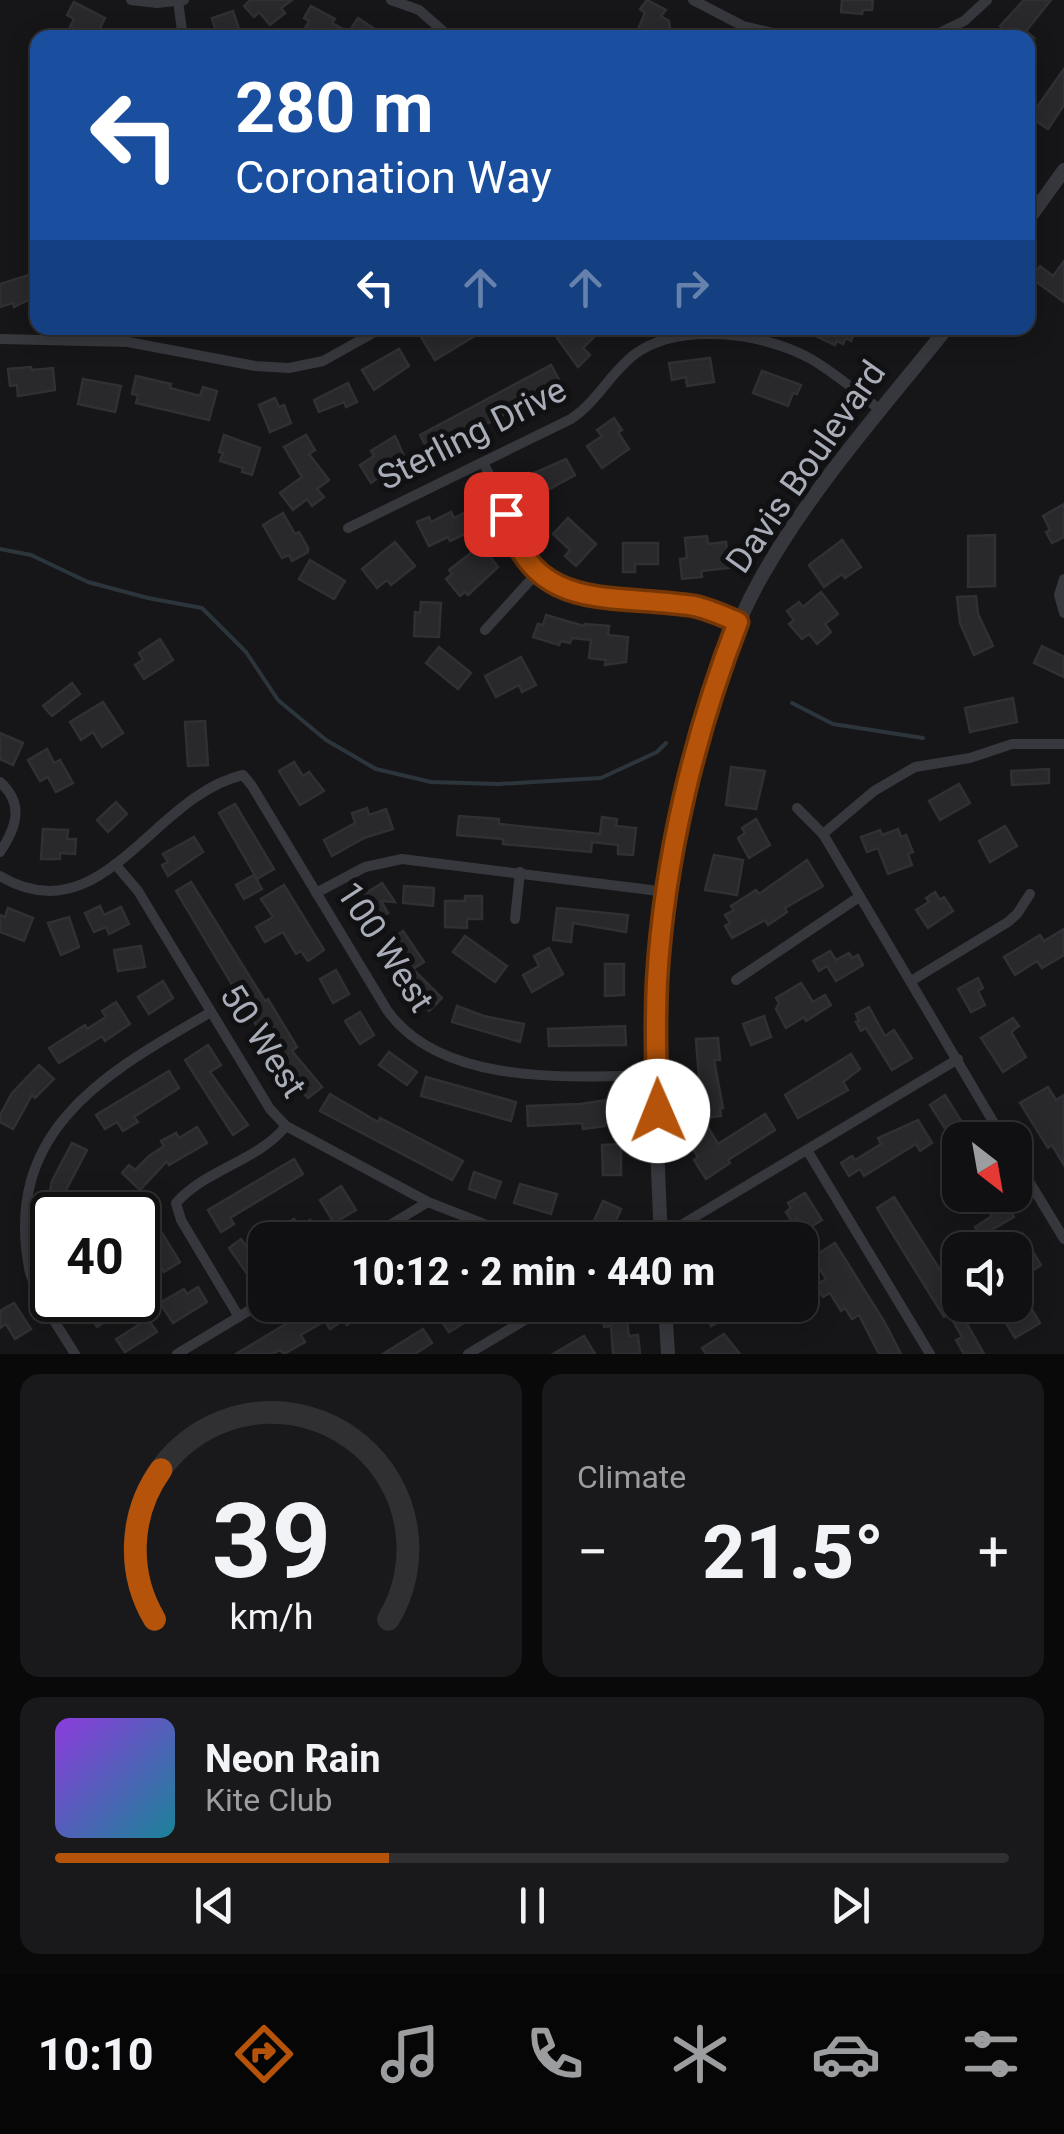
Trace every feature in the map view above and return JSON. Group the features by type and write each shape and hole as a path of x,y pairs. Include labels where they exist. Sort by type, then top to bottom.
{"street":[{"path":"131,0 181,1 183,30"},
{"path":"392,0 422,5 445,30"},
{"path":"692,0 742,26 759,30"},
{"path":"945,30 964,21 987,0"},
{"path":"1035,210 1064,170"},
{"path":"0,339 128,342 255,366 290,368 324,361 370,335"},
{"name":"Sterling Drive","path":"348,528 580,414 616,370 640,350 686,335"},
{"name":"Sterling Drive","path":"710,335 768,343 799,353 879,410"},
{"name":"Davis Boulevard","path":"660,1222 657,983 667,892 712,697 738,622 776,552 879,410 941,335"},
{"path":"483,462 515,544 538,574 555,586 575,593 698,606 738,622"},
{"path":"485,630 538,574"},
{"path":"1063,610 1060,595 1064,579"},
{"path":"823,834 874,791 915,767 970,758 1012,744 1064,744"},
{"name":"100 West","path":"115,864 188,805 230,779 243,776 395,1021 426,1046 450,1056 537,1077 656,1074"},
{"path":"0,782 14,798 17,813 13,830 0,852"},
{"path":"796,808 823,834 994,1122"},
{"path":"316,893 366,867 392,859 667,892"},
{"path":"0,876 23,888 54,893 82,886 115,864"},
{"name":"50 West","path":"115,864 138,891 270,1109 286,1126 428,1202 479,1222"},
{"path":"515,920 520,872"},
{"path":"912,981 1008,922 1030,894"},
{"path":"736,980 859,897"},
{"path":"75,1354 42,1299 25,1258 20,1228 23,1184 40,1139 69,1101 94,1082 211,1012"},
{"path":"688,1222 958,1059"},
{"path":"239,1317 182,1220 176,1202 271,1141 286,1126"},
{"path":"806,1150 930,1354"},
{"path":"1032,1186 1064,1239"},
{"path":"395,1222 428,1202"},
{"path":"177,1354 248,1311"},
{"path":"468,1354 522,1322"},
{"path":"666,1322 668,1354"}],"building":[{"path":"250,0 292,0 281,8 285,13 270,25 259,12 254,17 244,6"},
{"path":"647,0 666,10 661,16 673,30 639,30 645,13 640,9"},
{"path":"842,0 873,0 872,10 863,10 862,14 841,12"},
{"path":"1024,0 1051,0 1027,30 1005,30 1000,26"},
{"path":"74,2 105,18 99,30 77,30 70,27 74,19 67,15"},
{"path":"311,6 335,19 332,23 345,30 304,30 309,21 304,18"},
{"path":"233,11 239,30 216,30 212,18"},
{"path":"358,18 372,30 350,30"},
{"path":"1064,69 1064,105 1048,129 1035,120 1035,110"},
{"path":"1064,261 1064,302 1035,281 1040,266 1053,276"},
{"path":"30,275 30,299 14,307 13,303 0,307 0,284"},
{"path":"424,335 476,335 435,360 421,337"},
{"path":"596,335 583,348 590,355 578,367 557,338"},
{"path":"814,335 854,335 851,341 846,338 843,344 837,341 835,345"},
{"path":"399,349 409,366 374,390 362,370"},
{"path":"710,358 714,382 687,386 686,377 672,380 669,363"},
{"path":"551,365 561,383 555,387 558,391 547,397 545,393 430,454 420,435"},
{"path":"53,368 55,390 18,396 17,385 10,386 8,369"},
{"path":"762,371 801,385 788,406 753,393"},
{"path":"136,376 200,396 203,387 217,391 209,420 136,403 138,395 132,394"},
{"path":"83,379 121,386 115,412 78,404"},
{"path":"348,383 357,402 346,407 344,402 319,412 314,400"},
{"path":"275,398 279,407 284,405 291,423 270,432 259,405"},
{"path":"614,418 629,449 602,468 587,446 602,436 597,430"},
{"path":"224,435 260,448 252,475 220,461"},
{"path":"306,435 315,450 309,454 329,480 317,489 324,497 312,506 307,499 293,510 280,493 302,477 284,447"},
{"path":"395,436 405,458 371,483 360,465 374,456 371,451"},
{"path":"566,459 575,475 537,496 527,476"},
{"path":"1064,504 1064,537 1052,543 1043,516"},
{"path":"472,509 480,527 429,546 417,522 429,517 431,522 451,512 454,518"},
{"path":"283,513 308,548 308,552 292,561 289,555 282,558 263,525"},
{"path":"568,518 596,544 576,566 565,556 570,550 553,534"},
{"path":"995,535 995,586 968,587 968,536"},
{"path":"707,536 708,544 726,542 729,568 701,571 702,577 682,579 680,559 687,558 685,538"},
{"path":"842,540 861,567 824,587 809,565"},
{"path":"395,542 415,566 391,585 387,580 377,588 362,569"},
{"path":"623,543 658,543 658,564 635,564 635,572 623,572"},
{"path":"481,545 498,567 468,595 465,592 460,596 446,579 452,574 449,570"},
{"path":"310,560 345,581 334,599 299,579"},
{"path":"821,592 838,614 825,624 831,632 817,644 809,634 802,639 789,624 794,620 787,611 799,602 803,607"},
{"path":"976,596 978,614 993,646 974,655 960,623 957,597"},
{"path":"421,602 441,603 439,637 414,636 415,612 420,613"},
{"path":"546,615 584,626 609,626 608,635 628,637 626,662 605,665 606,660 589,658 591,640 572,638 570,643 561,641 559,645 533,637"},
{"path":"160,639 173,660 144,679 135,665 143,660 139,653"},
{"path":"1042,646 1064,657 1064,677 1034,663"},
{"path":"439,647 471,673 458,689 426,663"},
{"path":"521,657 536,685 522,692 519,685 496,697 485,676"},
{"path":"72,683 80,694 52,716 43,706"},
{"path":"1013,698 1017,722 970,732 965,708"},
{"path":"103,702 123,733 102,747 93,732 81,740 70,722"},
{"path":"205,721 208,765 188,766 185,722"},
{"path":"0,733 23,743 13,765 0,759"},
{"path":"47,749 54,763 60,760 73,783 56,792 48,777 40,781 28,760"},
{"path":"294,762 303,776 309,772 324,791 300,805 279,771"},
{"path":"731,767 765,771 756,809 726,805"},
{"path":"1049,769 1049,783 1012,785 1011,771"},
{"path":"959,784 970,803 940,820 929,801"},
{"path":"116,802 127,814 108,832 97,820"},
{"path":"235,804 274,869 257,879 219,813"},
{"path":"367,808 369,815 386,809 393,829 364,838 332,856 324,840 355,823 352,813"},
{"path":"459,816 600,834 602,817 617,819 616,826 636,828 633,855 618,854 618,845 592,842 591,852 503,844 503,839 457,835"},
{"path":"756,819 770,845 749,858 738,838 745,833 742,828"},
{"path":"1005,826 1017,846 990,862 979,841"},
{"path":"43,829 68,830 67,839 76,839 75,854 60,853 60,859 41,859"},
{"path":"898,829 901,837 906,835 913,852 908,854 912,865 888,874 878,848 867,852 861,837"},
{"path":"194,837 203,852 168,876 162,865 168,862 163,854"},
{"path":"714,855 743,860 737,895 705,890"},
{"path":"807,860 823,886 785,908 787,912 768,925 765,920 732,938 725,926 730,923 725,915 734,910 731,906 756,890 759,894"},
{"path":"254,875 262,889 244,899 236,885"},
{"path":"191,882 297,1047 292,1051 322,1087 308,1098 282,1068 176,891"},
{"path":"382,883 395,902 381,901 388,913 372,923 357,899"},
{"path":"284,885 324,950 308,961 301,951 296,954 283,932 265,942 256,927 273,917 261,899"},
{"path":"404,886 434,888 433,906 403,903"},
{"path":"935,892 940,900 944,897 953,911 928,928 916,910 929,902 926,898"},
{"path":"465,896 482,896 482,919 467,919 467,928 445,927 445,901 465,901"},
{"path":"100,906 104,915 121,907 129,924 109,934 106,927 94,932 85,913"},
{"path":"8,908 33,918 24,941 0,932 0,915 5,917"},
{"path":"557,908 628,915 626,932 573,923 571,942 553,940"},
{"path":"69,917 79,947 61,955 48,923"},
{"path":"1064,929 1064,955 1042,968 1037,961 1015,975 1004,957 1040,935 1044,941"},
{"path":"403,931 424,962 413,969 442,998 429,1011 409,991 414,986 385,943"},
{"path":"465,936 507,966 495,982 453,952"},
{"path":"141,946 145,967 118,971 114,950"},
{"path":"549,948 563,974 532,992 523,975 539,966 534,956"},
{"path":"830,951 836,960 849,953 852,958 858,955 863,965 836,981 827,966 819,971 813,961"},
{"path":"605,964 624,964 624,995 605,996"},
{"path":"336,970 349,994 333,1003 320,979"},
{"path":"978,978 983,988 978,991 985,1005 971,1012 958,989"},
{"path":"163,981 173,998 149,1014 138,997"},
{"path":"801,983 813,1002 825,995 831,1005 786,1028 776,1009 776,998"},
{"path":"116,1002 130,1024 59,1063 49,1048 85,1025 87,1029 106,1017 102,1011"},
{"path":"457,1006 524,1024 520,1042 452,1022"},
{"path":"869,1007 885,1036 894,1030 912,1058 892,1070 866,1028 861,1031 856,1022 856,1014"},
{"path":"360,1012 374,1035 360,1044 345,1021"},
{"path":"764,1016 771,1037 751,1045 743,1024"},
{"path":"1013,1018 1019,1026 1011,1032 1026,1057 1003,1072 981,1038"},
{"path":"625,1026 626,1045 549,1046 548,1029"},
{"path":"718,1038 720,1060 714,1060 723,1108 721,1116 702,1118 696,1039"},
{"path":"208,1045 221,1065 210,1072 248,1125 233,1135 185,1060"},
{"path":"389,1052 417,1072 407,1085 379,1065"},
{"path":"851,1054 860,1069 843,1082 848,1090 798,1118 785,1095"},
{"path":"39,1065 54,1079 35,1098 32,1095 13,1129 0,1122 0,1115 12,1093"},
{"path":"169,1071 179,1088 134,1117 138,1122 123,1131 117,1122 105,1129 96,1115"},
{"path":"426,1077 516,1102 511,1121 421,1096"},
{"path":"1048,1087 1056,1100 1064,1095 1064,1165 1052,1145 1048,1148 1020,1103"},
{"path":"330,1094 378,1122 380,1118 463,1161 452,1180 320,1111"},
{"path":"945,1095 962,1122 942,1124 930,1105"},
{"path":"621,1098 624,1121 583,1129 582,1123 528,1126 527,1106"},
{"path":"765,1114 775,1130 706,1179 694,1160 698,1157 691,1138 708,1127 718,1144"},
{"path":"918,1120 932,1143 920,1151 916,1144 864,1176 860,1169 849,1176 841,1163 852,1156 855,1160 881,1144 878,1138"},
{"path":"197,1127 207,1143 169,1165 167,1161 140,1190 122,1173 129,1165 135,1170 164,1146 161,1141 176,1133 179,1138"},
{"path":"72,1143 87,1150 65,1192 50,1192"},
{"path":"621,1144 621,1175 603,1175 602,1145"},
{"path":"294,1159 303,1174 230,1218 234,1224 221,1232 208,1210"},
{"path":"474,1172 501,1182 495,1198 469,1189"},
{"path":"520,1184 557,1194 551,1214 514,1203"},
{"path":"341,1186 356,1210 333,1222 320,1200"},
{"path":"805,1193 822,1220 800,1222 797,1218 792,1222 786,1212 791,1208 788,1203"},
{"path":"894,1197 942,1273 942,1314 877,1208"},
{"path":"603,1201 621,1209 616,1222 593,1222"},
{"path":"990,1212 1011,1212 1014,1217 993,1229 995,1232 977,1232 975,1227 992,1216"},
{"path":"160,1230 180,1262 164,1272 160,1265"},
{"path":"241,1239 248,1249 248,1275 229,1248"},
{"path":"835,1243 901,1354 879,1354 859,1315 852,1319 845,1308 841,1311 830,1293 823,1297 818,1284 826,1279 818,1265 818,1254"},
{"path":"1032,1250 1041,1265 1032,1271"},
{"path":"198,1287 207,1302 173,1323 160,1303 184,1289 187,1294"},
{"path":"14,1303 31,1329 15,1339 6,1324 0,1328 0,1311"},
{"path":"1032,1310 1040,1323 1015,1338 1005,1322 1032,1322"},
{"path":"143,1322 150,1322 157,1332 125,1352 116,1339"},
{"path":"289,1322 323,1322 301,1335 305,1342 284,1354 280,1350 272,1354 236,1354"},
{"path":"442,1322 465,1322 449,1332"},
{"path":"603,1322 627,1322 629,1336 638,1335 640,1354 613,1354 611,1326 604,1327"},
{"path":"954,1322 966,1322 984,1354 964,1354 956,1340 962,1337"},
{"path":"423,1329 432,1343 415,1354 383,1354"},
{"path":"724,1334 740,1354 706,1354 702,1348"},
{"path":"584,1336 595,1354 553,1354 570,1344"}],"waterway":[{"path":"0,549 31,555 88,582 202,608 246,652 278,700 326,740 376,769 431,782 498,784 601,778 657,752 666,743"},
{"path":"792,703 833,724 923,738"}],"route":[{"path":"506,514 520,554 555,586 585,596 698,606 738,622 712,697 667,892 657,983 658,1111"}]}
